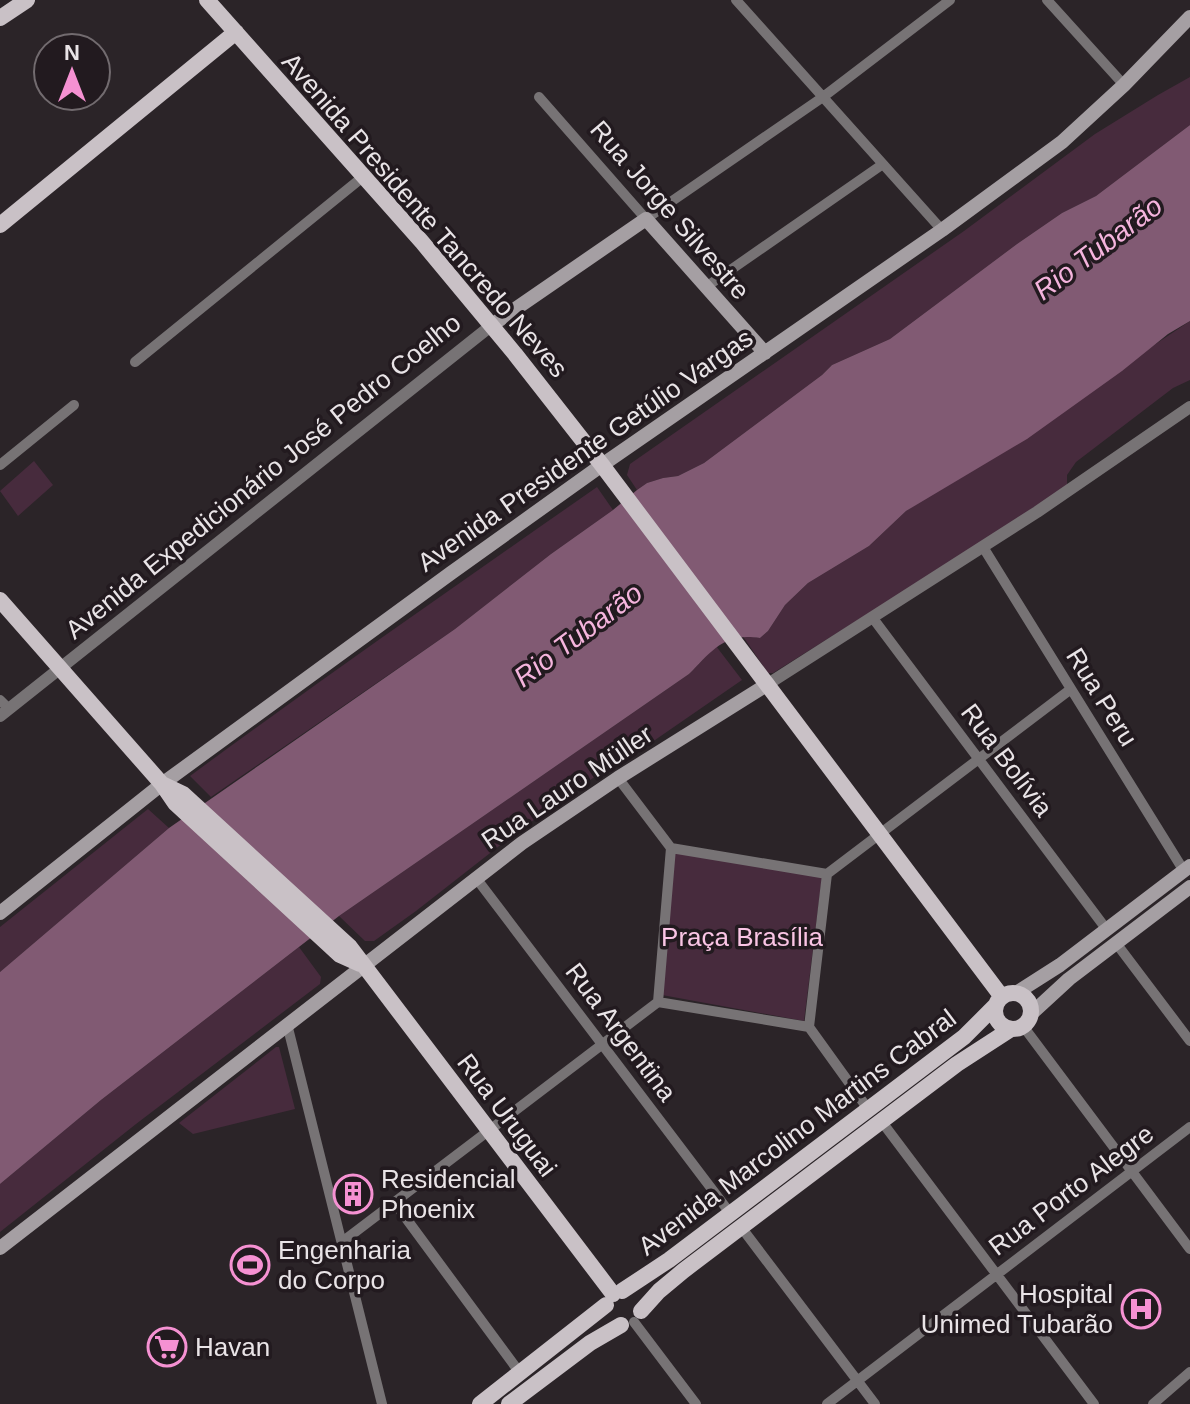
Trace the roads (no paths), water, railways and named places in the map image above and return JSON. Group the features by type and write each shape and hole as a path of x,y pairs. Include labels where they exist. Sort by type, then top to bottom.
{"main road":[{"path":"0,18 27,0"},
{"name":"Avenida Presidente Tancredo Neves","path":"207,0 492,325 1005,998"},
{"name":"Avenida Presidente Getúlio Vargas","path":"1,911 162,784 606,471 765,353 1062,142 1124,85 1190,17"},
{"path":"0,225 236,32"},
{"name":"Rua Jorge Silvestre","path":"646,219 765,353"},
{"name":"Avenida Expedicionário José Pedro Coelho","path":"492,325 646,219"},
{"name":"Rua Uruguai","path":"0,600 162,784 363,965 614,1297"},
{"name":"Rua Lauro Müller","path":"0,1248 545,826 768,684"},
{"name":"Avenida Marcolino Martins Cabral","path":"480,1404 614,1297 964,1037 1005,998 1060,965 1187,868"},
{"name":"Avenida Marcolino Martins Cabral","path":"509,1404 590,1343 632,1319 672,1280 972,1053 1022,1023 1069,979 1190,887"},
{"path":"1005,998 1026,998 1031,1008 1022,1023 1002,1024 998,1021 995,1011 1005,998"},
{"path":"632,1293 636,1296 639,1300 632,1319 611,1320 606,1311 614,1297 632,1293"}],"street":[{"path":"736,0 942,230"},
{"name":"Avenida Expedicionário José Pedro Coelho","path":"646,219 823,97 950,0"},
{"path":"1047,0 1124,85"},
{"name":"Rua Jorge Silvestre","path":"539,97 646,219"},
{"path":"706,287 883,164"},
{"path":"135,362 364,176"},
{"name":"Avenida Expedicionário José Pedro Coelho","path":"3,708 60,668 492,325"},
{"path":"0,465 74,405"},
{"name":"Rua Lauro Müller","path":"768,684 1076,486 1190,407"},
{"name":"Rua Peru","path":"983,547 1187,868"},
{"name":"Rua Bolívia","path":"872,617 1107,930"},
{"path":"868,1109 809,1027 827,874 1071,689"},
{"path":"618,778 671,848 658,1002"},
{"path":"671,848 827,874"},
{"name":"Rua Argentina","path":"476,878 730,1213"},
{"path":"1116,943 1190,1041"},
{"path":"342,1242 658,1002 809,1027"},
{"path":"1022,1023 1190,1249"},
{"path":"287,1024 382,1404"},
{"path":"882,1122 1094,1404"},
{"name":"Rua Porto Alegre","path":"827,1404 1190,1127"},
{"path":"394,1202 520,1373"},
{"path":"741,1227 875,1404"},
{"path":"632,1319 696,1404"},
{"path":"1153,1404 1190,1372"}],"water":[{"name":"Rio Tubarão","path":"1190,125 1190,321 1027,439 906,511 869,546 808,583 785,605 760,638 737,638 720,645 689,674 339,916 101,1100 0,1184 0,972 169,828 455,629 637,490 647,483 678,476 704,463 832,365 890,339 1017,244 1062,213 1096,196"}],"place":[{"name":"Residencial Phoenix","path":"353,1194"},
{"name":"Engenharia do Corpo","path":"250,1265"},
{"name":"Hospital Unimed Tubarão","path":"1141,1309"},
{"name":"Havan","path":"167,1347"}],"park label":[{"name":"Praça Brasília","path":"742,937"}]}
